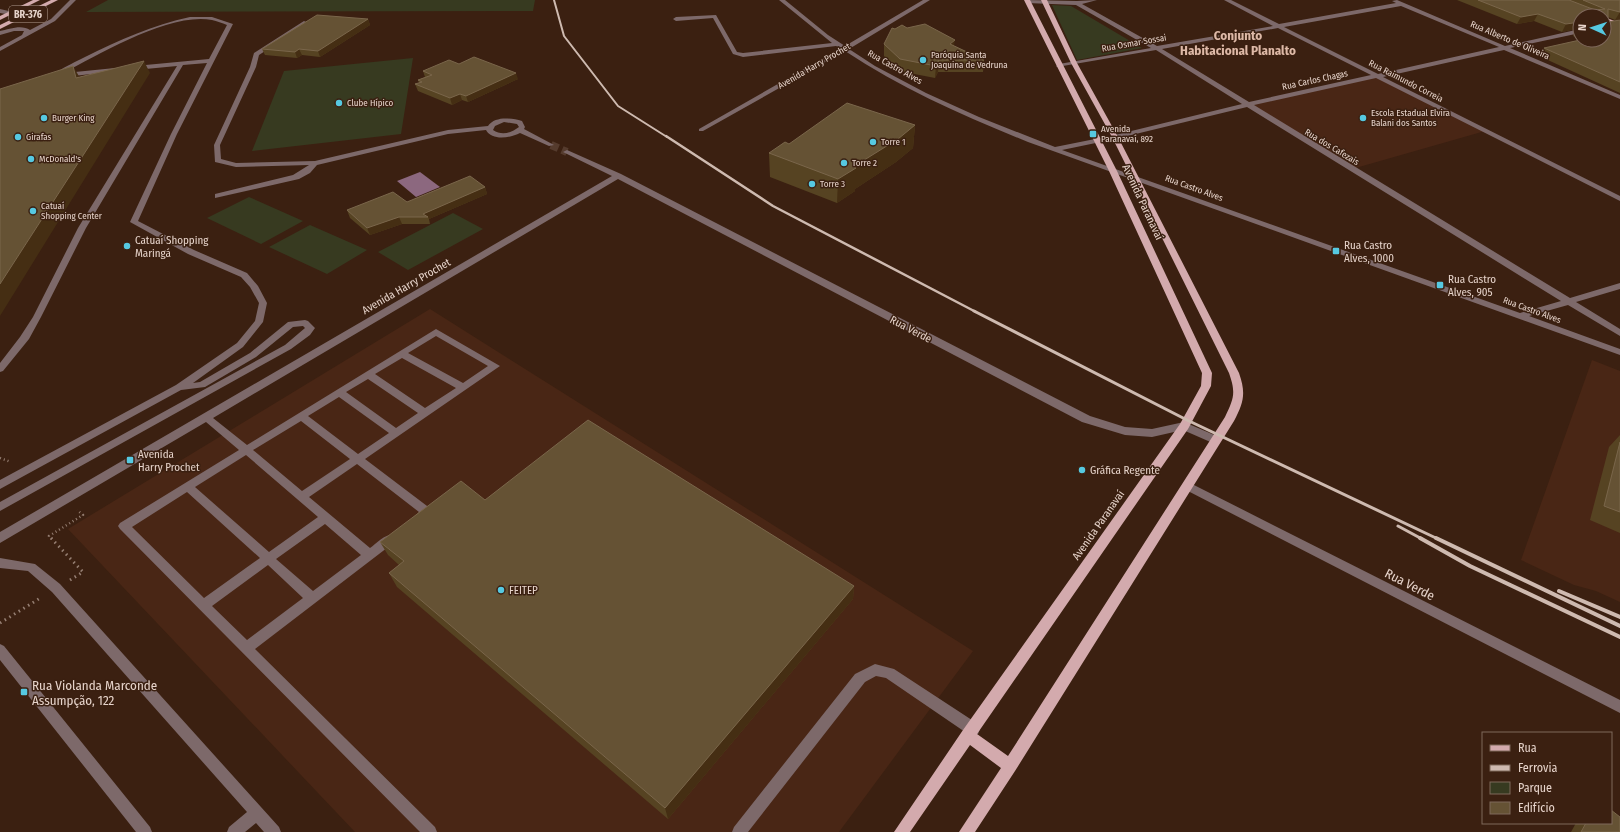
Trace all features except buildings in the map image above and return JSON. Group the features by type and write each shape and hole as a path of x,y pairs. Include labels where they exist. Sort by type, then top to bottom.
{"main road":[{"name":"BR-376","path":"0,18 37,0"},
{"name":"BR-376","path":"0,27 55,0"},
{"name":"Avenida Paranavaí","path":"901,832 1184,426 1206,386 1207,374 1113,171 1027,1"},
{"name":"Avenida Paranavaí","path":"966,832 1010,766 1188,486 1235,408 1239,398 1239,387 1234,373 1115,138 1074,63 1044,1"},
{"path":"970,732 1010,766"}],"street":[{"path":"0,49 21,39 53,20 73,0"},
{"name":"Rua Castro Alves","path":"782,0 817,31 844,49 928,96 987,122 1113,171 1134,177 1620,352"},
{"name":"Avenida Harry Prochet","path":"701,130 927,0"},
{"path":"1077,3 1094,0"},
{"name":"Rua Raimundo Correia","path":"1227,0 1620,199"},
{"name":"Rua Alberto de Oliveira","path":"1392,0 1620,97"},
{"name":"Rua dos Cafezais","path":"1027,1 1077,3 1156,48 1246,105 1620,333"},
{"name":"Rua Osmar Sossai","path":"1059,66 1401,4"},
{"path":"0,11 10,13"},
{"path":"676,19 714,16 735,53 743,55 836,44"},
{"path":"0,486 179,387 240,345 259,322 263,303 254,286 244,275 191,252 134,222 174,134 212,61 230,24 207,18 159,25 52,76 212,61"},
{"path":"304,23 256,54 253,67 217,145 218,160 236,165 315,163 448,132 490,128 503,120 515,120 522,124 520,130"},
{"path":"0,33 14,29 27,30 27,33 21,39"},
{"name":"Rua Carlos Chagas","path":"1054,149 1115,138 1246,105 1572,33"},
{"path":"0,369 24,339 38,317 82,228 181,64"},
{"path":"490,128 492,133 502,135 520,130 551,145"},
{"name":"Rua Verde","path":"567,152 618,176 1086,419 1125,432 1152,433 1184,426"},
{"path":"218,196 296,177 307,171 315,163"},
{"name":"Avenida Harry Prochet","path":"0,538 618,176"},
{"path":"1521,316 1620,286"},
{"path":"0,508 45,481 288,347 310,328 305,323 291,324 252,355 202,385 179,387"},
{"path":"302,497 495,366 436,332 124,526 430,832"},
{"path":"402,354 462,388"},
{"path":"368,374 425,413"},
{"path":"339,392 396,433"},
{"path":"246,648 427,512 301,416"},
{"path":"206,417 370,555"},
{"path":"1184,426 1215,440"},
{"path":"188,486 267,559 312,598"},
{"name":"Rua Verde","path":"1188,486 1620,707"},
{"path":"204,605 326,517"},
{"path":"0,562 31,567 56,588 274,832"},
{"path":"0,650 145,832"},
{"path":"739,832 860,678 875,670 889,673 970,732"},
{"path":"234,832 257,813"}],"path":[{"path":"0,623 83,572 49,536 84,515 65,500"}],"shaded area":[{"name":"Escola Estadual Elvira Balani dos Santos","path":"1375,76 1485,131 1352,169 1246,105"},
{"path":"420,172 440,187 416,197 397,181"},
{"name":"FEITEP","path":"430,309 973,651 839,832 355,832 68,529"},
{"path":"1592,360 1620,371 1620,602 1596,591 1574,585 1521,560"}],"green space":[{"path":"108,0 535,0 533,11 86,12"},
{"path":"1052,5 1071,6 1142,48 1077,60"},
{"name":"Clube Hípico","path":"413,58 401,134 252,151 284,71"},
{"path":"249,197 303,221 261,244 207,218"},
{"path":"453,213 483,229 408,270 378,252"},
{"path":"310,225 367,250 327,274 269,247"}],"tunnel":[{"path":"551,145 567,152"}],"railway":[{"path":"554,0 564,36 618,106 667,137"},
{"path":"666,136 773,206 976,312"},
{"path":"974,311 1187,420 1438,539"},
{"path":"1398,526 1422,539"},
{"path":"1420,538 1470,566 1620,637"},
{"path":"1436,538 1620,626"},
{"path":"1559,591 1620,617"}],"place":[{"name":"Paróquia Santa Joaquina de Vedruna","path":"923,60"},
{"name":"Clube Hípico","path":"339,103"},
{"name":"Burger King","path":"44,118"},
{"name":"Escola Estadual Elvira Balani dos Santos","path":"1363,118"},
{"name":"Avenida Paranavaí, 892","path":"1093,134"},
{"name":"Girafas","path":"18,137"},
{"name":"Torre 1","path":"873,142"},
{"name":"McDonald's","path":"31,159"},
{"name":"Torre 2","path":"844,163"},
{"name":"Torre 3","path":"812,184"},
{"name":"Catuaí Shopping Center","path":"33,211"},
{"name":"Catuaí Shopping Maringá","path":"127,246"},
{"name":"Rua Castro Alves, 1000","path":"1336,251"},
{"name":"Rua Castro Alves, 905","path":"1440,285"},
{"name":"Avenida Harry Prochet","path":"130,460"},
{"name":"Gráfica Regente","path":"1082,470"},
{"name":"FEITEP","path":"501,590"},
{"name":"Rua Violanda Marconde Assumpção, 122","path":"24,692"}],"district":[{"name":"Conjunto Habitacional Planalto","path":"1238,42"}]}
